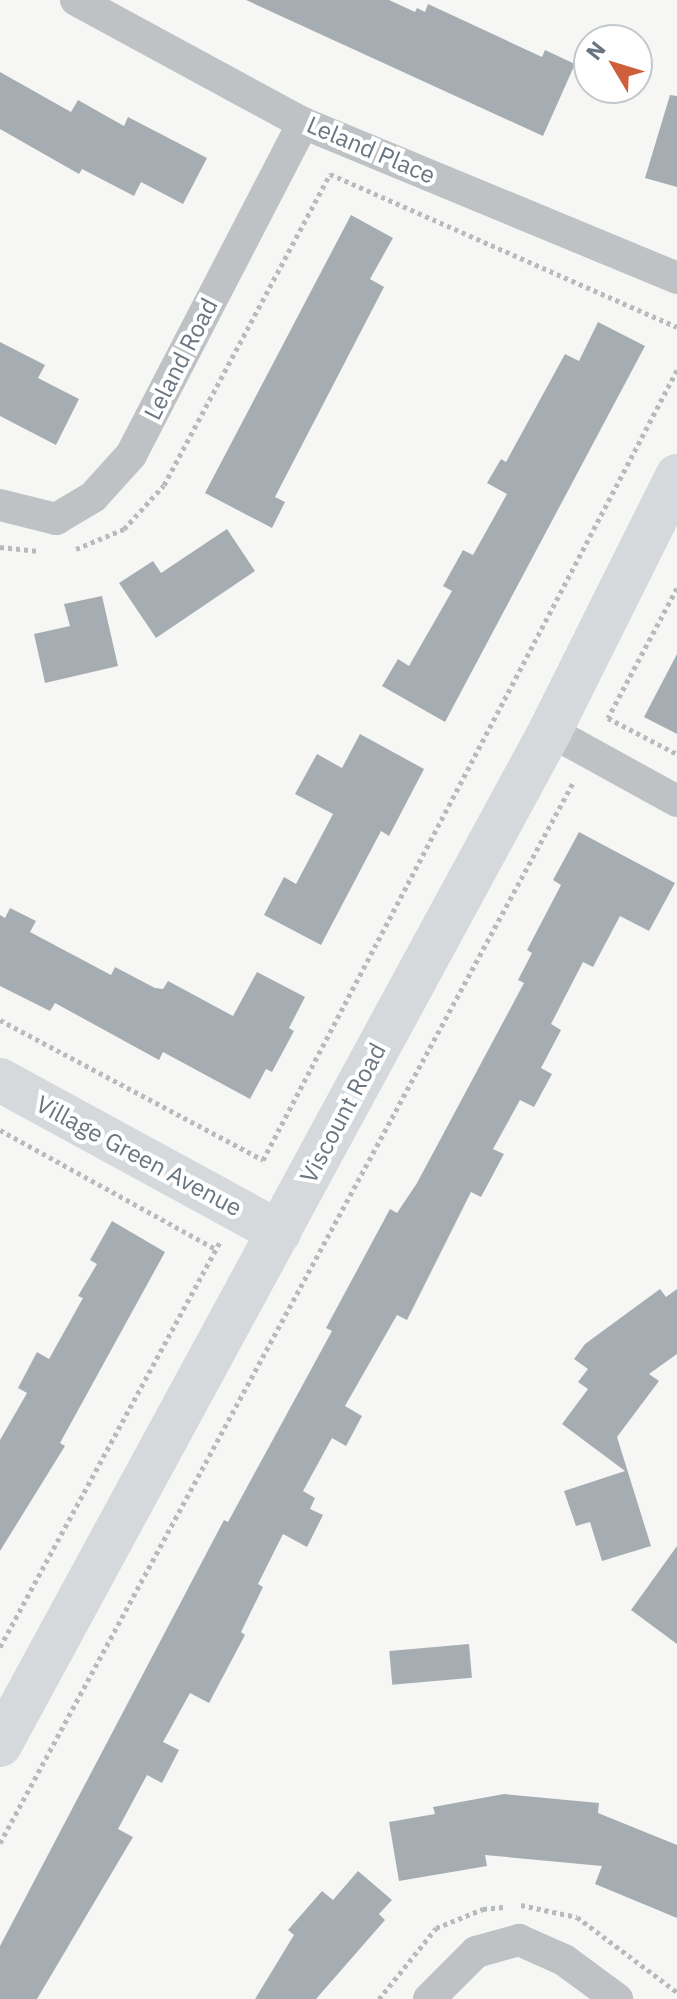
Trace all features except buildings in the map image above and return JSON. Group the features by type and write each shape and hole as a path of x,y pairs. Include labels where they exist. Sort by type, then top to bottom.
{"street":[{"name":"Leland Place","path":"76,0 303,123 677,278"},
{"name":"Leland Road","path":"0,505 56,519 93,497 131,455 303,123"},
{"name":"Viscount Road","path":"0,1745 550,731 677,476"},
{"path":"550,731 677,801"},
{"name":"Village Green Avenue","path":"0,1080 279,1232"},
{"path":"429,1999 476,1952 519,1940 564,1960 617,1999"}],"path":[{"path":"73,550 124,529 164,485 330,174 677,327"},
{"path":"0,1020 263,1160 677,370"},
{"path":"0,547 42,551"},
{"path":"677,588 608,718 677,754"},
{"path":"0,1843 573,784"},
{"path":"0,1130 216,1249"},
{"path":"0,1647 227,1229"}]}
